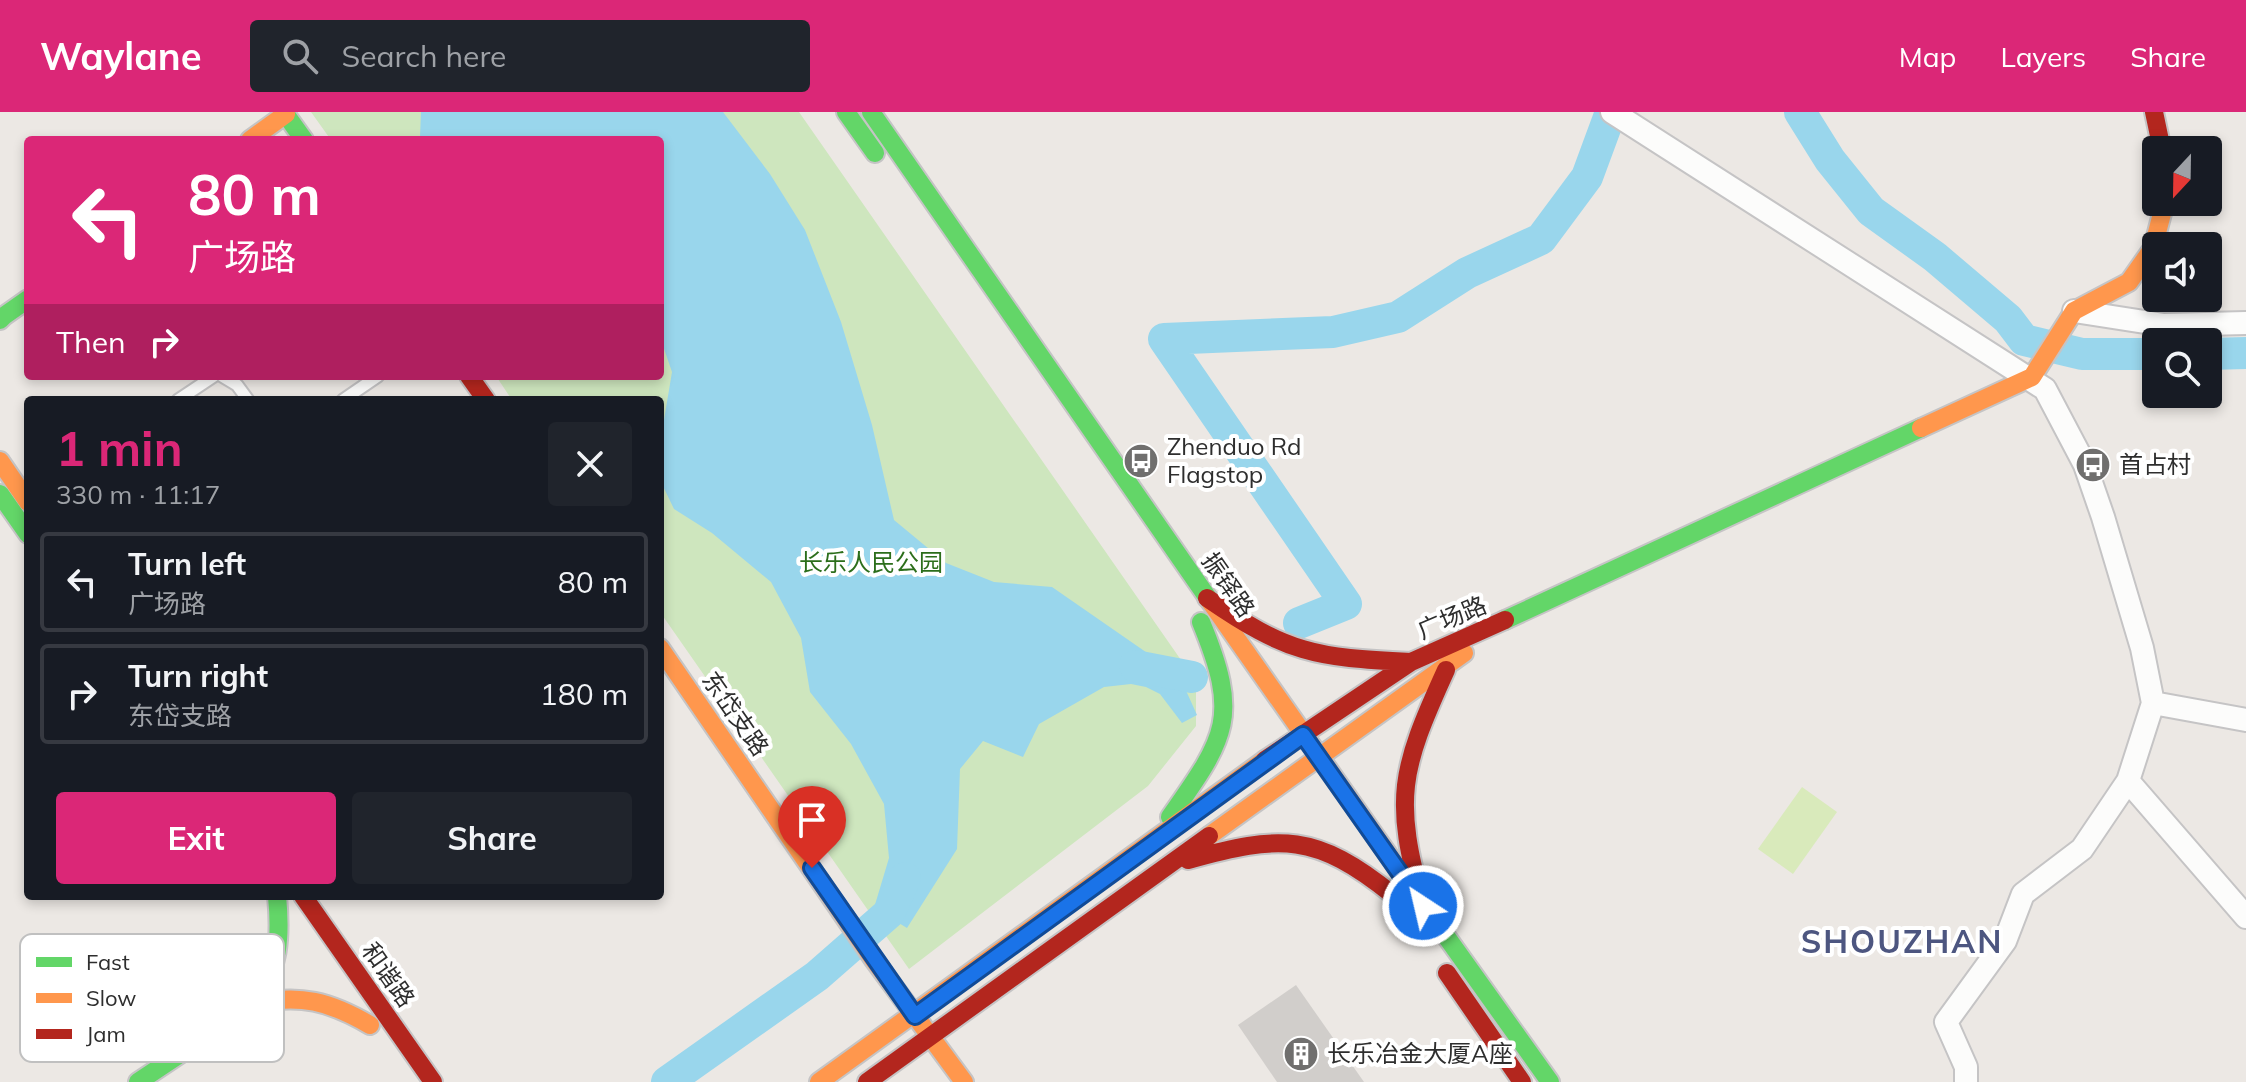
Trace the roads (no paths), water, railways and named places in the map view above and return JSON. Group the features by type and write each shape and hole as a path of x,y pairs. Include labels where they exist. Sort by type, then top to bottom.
{"main road":[{"path":"846,112 882,164"},
{"name":"振铎路","path":"871,112 1207,598 1296,740"},
{"path":"2154,112 2159,136"},
{"path":"255,136 285,113 301,136"},
{"path":"1505,620 2036,371 2074,311 2129,282 2153,248 2161,216"},
{"path":"1,318 24,302"},
{"path":"0,461 24,496"},
{"path":"0,494 24,528"},
{"path":"1207,598 1259,632 1299,650 1353,659 1411,662"},
{"name":"振铎路","path":"1151,843 1216,747 1227,712 1224,679 1196,616 1296,740 1417,913 1550,1082"},
{"name":"广场路","path":"819,1082 1296,740 1411,662 1505,620"},
{"name":"广场路","path":"867,1082 1448,667 1505,620"},
{"name":"东岱支路","path":"664,654 874,960 964,1082"},
{"path":"1417,913 1402,827 1401,791 1406,764 1448,667"},
{"name":"振铎路","path":"1312,762 1393,895 1417,913"},
{"path":"1169,866 1221,850 1264,844 1298,845 1332,852 1393,895"},
{"path":"278,900 279,934"},
{"name":"和谐路","path":"281,900 410,1082"},
{"name":"和谐路","path":"306,900 433,1082"},
{"path":"1438,960 1522,1082"},
{"path":"284,998 297,995 322,1001 370,1025"},
{"path":"138,1082 168,1062"}],"street":[{"path":"1620,118 2036,371 2056,404 2085,465 2138,636 2153,703 2128,781 2082,849 2023,894 2005,941 1946,1022 1966,1067 1966,1082"},
{"path":"2074,311 2164,325 2246,323"},
{"path":"2153,703 2246,720"},
{"path":"2128,781 2246,917"}],"lane":[{"path":"184,396 208,380"},
{"path":"349,396 372,380"}],"water":[{"path":"421,112 723,112 770,174 805,230 841,322 872,425 894,520 946,563 994,582 1052,587 1179,675 1197,715 1182,723 1160,694 1146,687 1131,684 1104,687 1039,724 1023,757 983,741 960,769 957,849 907,928 874,908 889,858 884,804 851,744 810,692 801,638 771,582 712,533 674,509 664,488 664,420 672,372 664,349 664,136 420,136"}],"waterway":[{"path":"1299,623 1346,604 1164,339 1333,332 1398,317 1467,273 1541,239 1587,177 1611,112"},
{"path":"1800,112 1830,160 1871,211 1935,257 2008,319 2024,340 2082,354 2142,354"},
{"path":"2222,354 2246,353"},
{"path":"1135,666 1192,677"},
{"path":"667,1082 817,976 889,913 905,878"}],"place":[{"name":"Zhenduo Rd Flagstop","path":"1141,461"},
{"name":"首占村","path":"2093,465"},
{"name":"长乐冶金大厦A座","path":"1301,1054"}],"district":[{"name":"SHOUZHAN","path":"1902,942"}],"park label":[{"name":"长乐人民公园","path":"871,563"}]}
